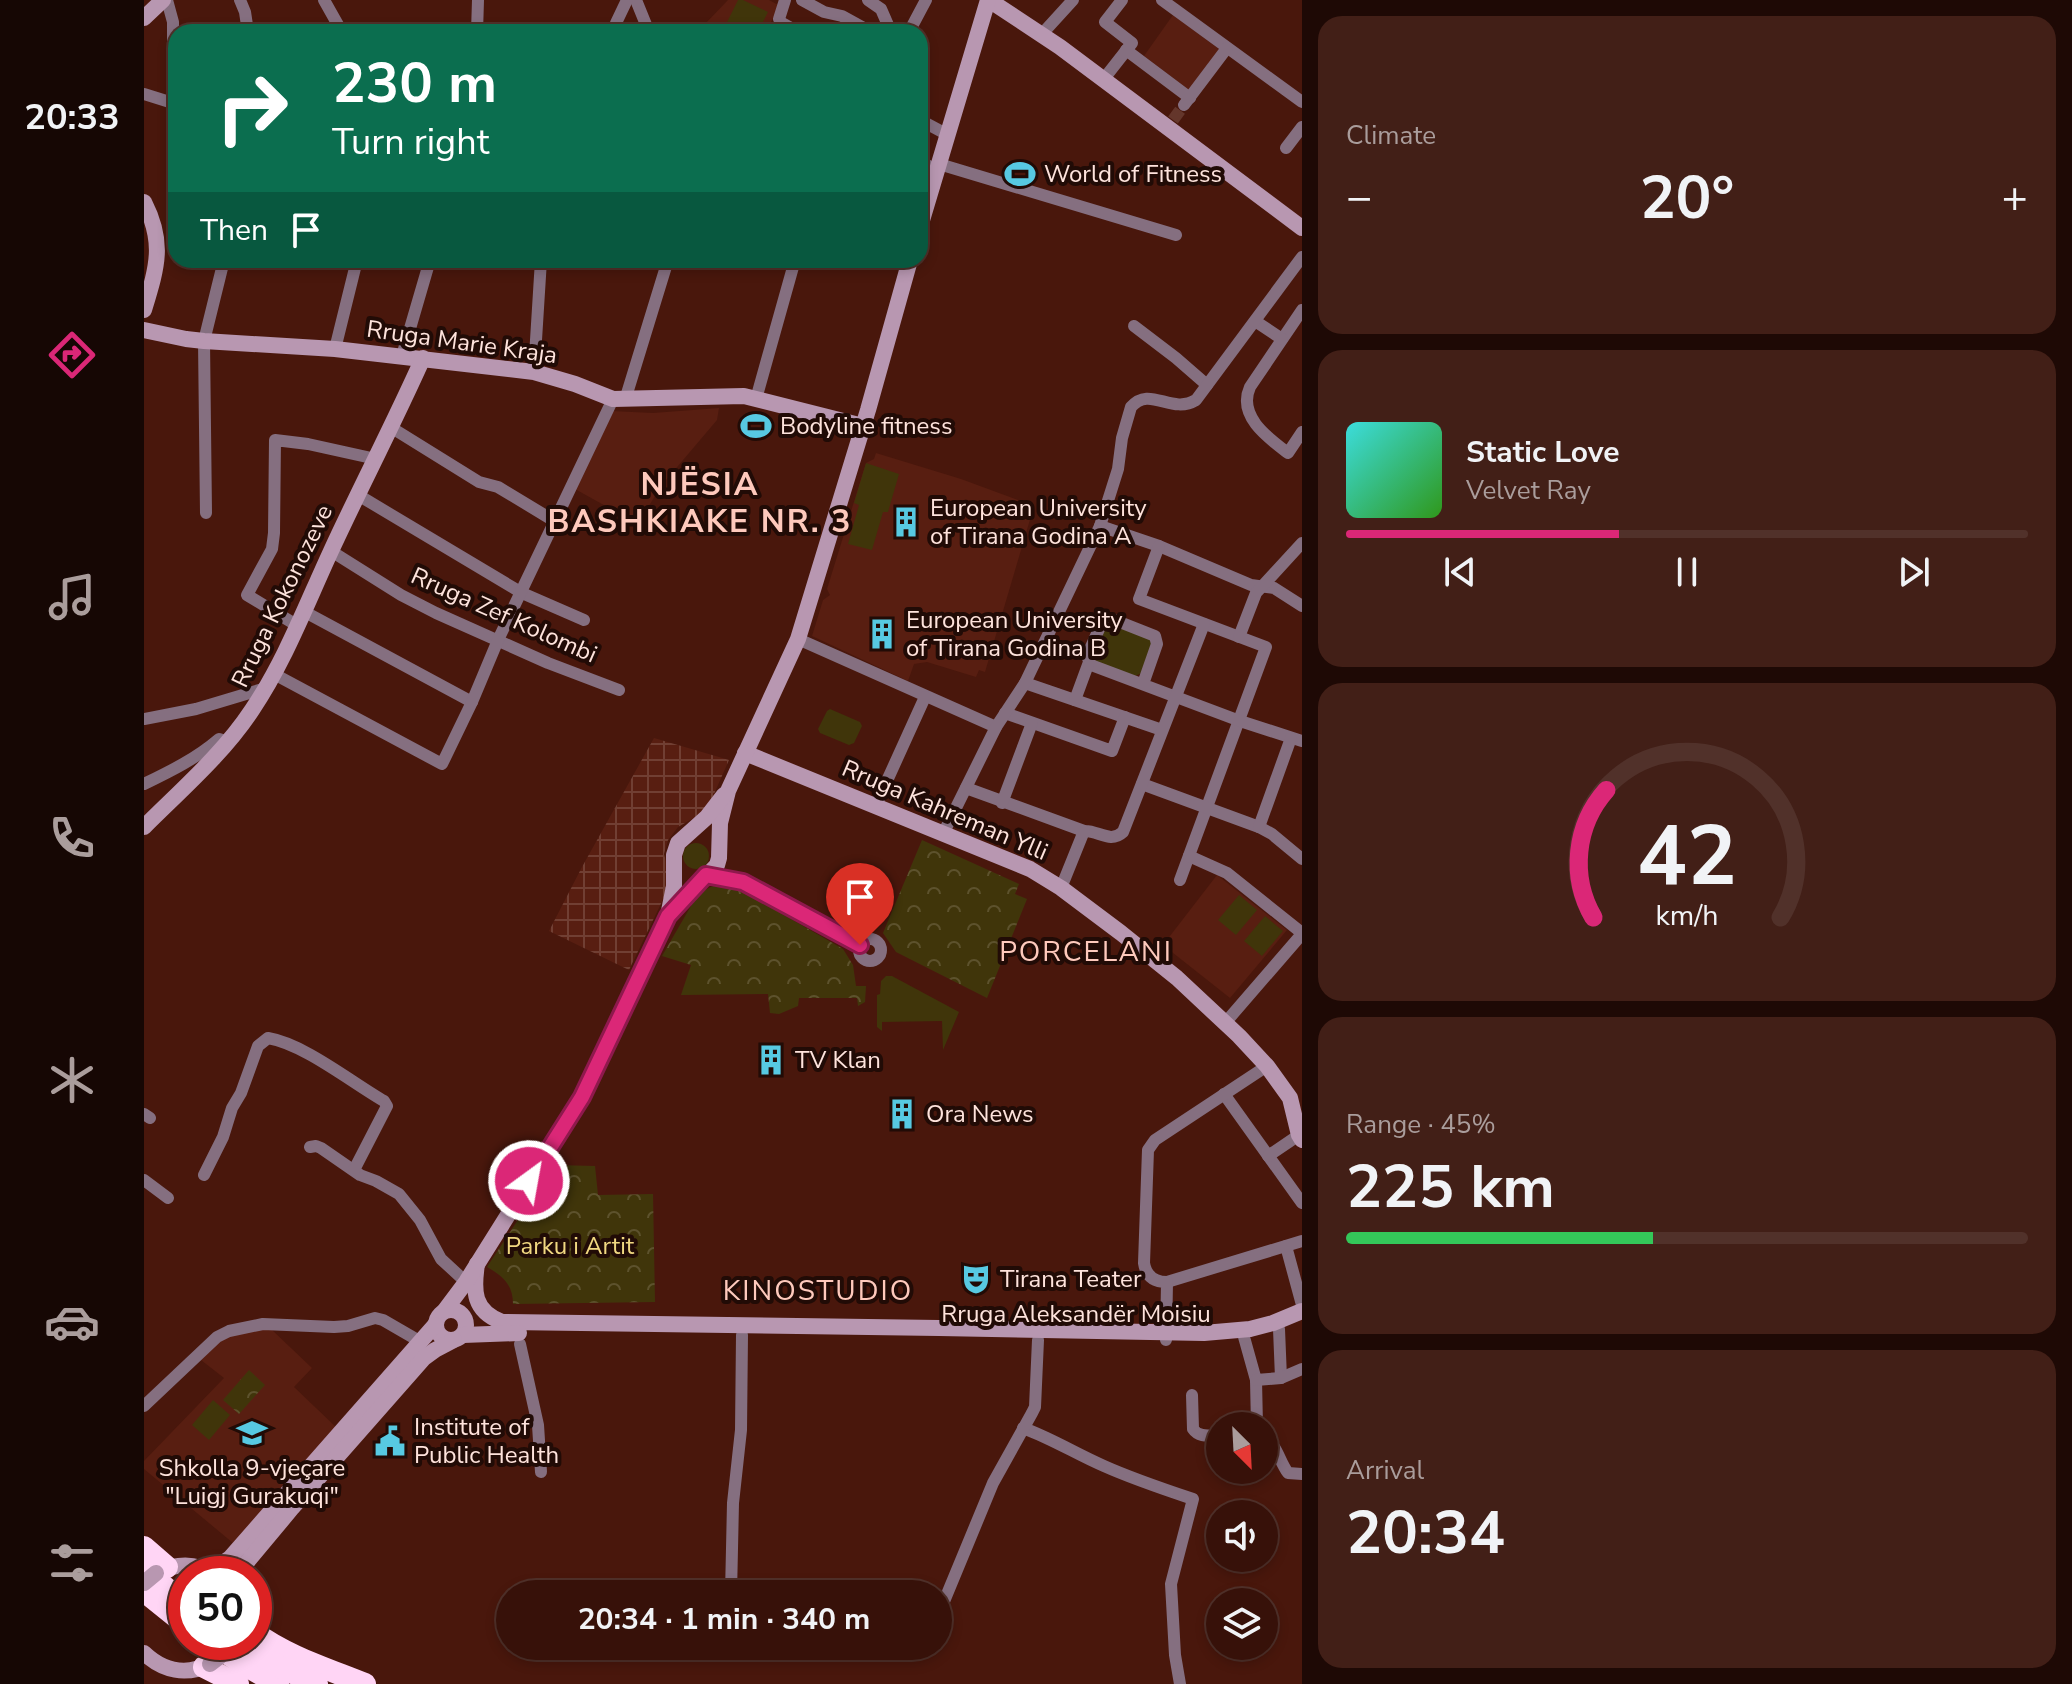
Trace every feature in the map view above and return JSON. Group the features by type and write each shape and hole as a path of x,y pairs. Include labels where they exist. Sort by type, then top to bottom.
{"highway":[{"path":"144,1547 167,1567"},
{"path":"144,1569 168,1590"},
{"path":"144,1591 168,1610"},
{"path":"272,1643 365,1684"},
{"path":"211,1660 238,1684"},
{"path":"224,1660 241,1663 278,1684"},
{"path":"269,1660 317,1684"}],"main road":[{"path":"144,18 165,0"},
{"path":"928,200 989,0 1170,124 1302,228"},
{"path":"144,202 155,226 157,242 154,271 144,310"},
{"path":"668,916 717,865 720,823 728,791 798,639 908,268"},
{"name":"Rruga Marie Kraja","path":"144,330 204,341 335,349 534,372 619,399 735,395 863,426"},
{"name":"Rruga Kokonozeve","path":"144,827 228,742 253,710 301,619 423,358"},
{"name":"Rruga Kahreman Ylli","path":"745,753 944,832 1030,869 1061,888 1177,978 1296,1093 1300,1138"},
{"path":"232,1556 421,1342 466,1282 582,1097 668,916 678,843 707,817 728,791"},
{"path":"687,834 706,834 719,850"},
{"path":"675,861 687,875 707,874"},
{"path":"477,1264 475,1289 479,1304 486,1314 502,1322"},
{"path":"435,1325 440,1336 449,1340 461,1327 466,1282"},
{"name":"Rruga Aleksandër Moisiu","path":"461,1327 492,1333 1038,1340 1166,1336 1250,1329 1273,1323 1302,1308"},
{"path":"445,1310 458,1311 461,1327"},
{"name":"Rruga Aleksandër Moisiu","path":"502,1322 1244,1337 1302,1320"},
{"path":"252,1556 430,1353 461,1327 502,1322"},
{"path":"144,1583 167,1567"},
{"path":"144,1653 173,1670 183,1671 203,1660"}],"street":[{"path":"165,0 173,24"},
{"path":"240,0 247,24"},
{"path":"324,0 338,24"},
{"path":"477,24 478,0"},
{"path":"616,24 627,0"},
{"path":"636,0 646,24"},
{"path":"784,24 779,19 785,0"},
{"path":"802,0 856,24"},
{"path":"868,0 881,9 888,24"},
{"path":"913,24 926,0"},
{"path":"1042,34 1073,0"},
{"path":"1103,80 1132,43 1105,22 1122,0"},
{"path":"1162,0 1178,5 1227,48 1302,102"},
{"path":"1126,50 1187,102 1227,48"},
{"path":"144,94 168,102"},
{"path":"928,124 948,135"},
{"path":"1286,148 1302,127"},
{"path":"928,164 1176,235"},
{"path":"944,832 996,727 1025,683 1100,526 1118,469 1131,407 1139,400 1151,398 1177,406 1196,400 1302,257"},
{"path":"206,513 204,341 222,268"},
{"path":"335,349 355,268"},
{"path":"402,356 428,268"},
{"path":"534,372 540,268"},
{"path":"144,719 210,706 270,681 442,764 498,640 619,399 665,268"},
{"path":"756,399 793,268"},
{"path":"1302,310 1246,395 1254,423 1288,453 1302,432"},
{"path":"1255,321 1282,339"},
{"path":"1134,326 1207,385"},
{"path":"392,428 479,482 498,487 556,522"},
{"path":"376,459 275,440 272,549 247,595 472,702"},
{"path":"358,495 522,593 584,620"},
{"path":"1100,526 1159,546 1251,585 1274,588 1302,606"},
{"path":"1239,637 1256,593 1302,543"},
{"path":"1159,546 1139,598 1266,647 1180,880"},
{"name":"Rruga Zef Kolombi","path":"331,551 401,595 468,629 619,690"},
{"path":"1143,684 1157,644 1156,638 1153,634 1112,619 1103,620 1087,656 1094,666 1240,721 1296,740 1259,827"},
{"path":"966,788 1084,831 1115,838 1123,832 1204,624"},
{"path":"798,639 996,727"},
{"path":"1075,700 1089,662"},
{"path":"1025,683 1162,730"},
{"path":"876,805 925,697"},
{"path":"1005,713 1112,751 1125,717"},
{"path":"1002,803 1032,723"},
{"path":"144,784 206,751 219,739 228,742"},
{"path":"1142,784 1259,827 1302,859"},
{"path":"1061,888 1084,831"},
{"path":"719,850 730,869 743,882"},
{"path":"1189,856 1227,873 1302,933 1225,1023"},
{"path":"707,874 743,882 860,945"},
{"path":"204,1175 223,1137 258,1046 268,1038 313,1057 384,1101 387,1106 354,1170"},
{"path":"1267,1066 1155,1140 1148,1150 1145,1269 1156,1281 1167,1282 1302,1241"},
{"path":"1224,1094 1302,1203"},
{"path":"1268,1156 1300,1138"},
{"path":"310,1147 321,1148 399,1194 420,1220 441,1259 466,1282"},
{"path":"144,1180 168,1198"},
{"path":"1286,1246 1302,1308"},
{"path":"1166,1336 1167,1282"},
{"path":"144,1406 217,1337 229,1331 263,1324 348,1326 375,1318 421,1342"},
{"path":"1279,1329 1281,1378"},
{"path":"731,1580 733,1503 741,1430 742,1335"},
{"path":"1244,1337 1256,1380 1257,1412"},
{"path":"952,1582 993,1483 1035,1407 1038,1340"},
{"path":"520,1344 538,1425 541,1472"},
{"path":"1256,1380 1281,1378 1302,1369"},
{"path":"1192,1395 1193,1429 1199,1435 1206,1435"},
{"path":"1023,1428 1051,1438 1125,1476 1193,1499 1171,1584 1180,1684"},
{"path":"1278,1454 1288,1473 1302,1474"}],"shaded area":[{"path":"728,0 769,0 780,6 771,22 775,24 705,24"},
{"path":"1173,15 1219,49 1189,90 1144,56"},
{"path":"719,408 717,420 661,486 638,524 575,489 611,411 653,413"},
{"path":"876,453 1034,506 985,672 979,670 976,677 927,662 914,664 908,681 812,636 823,600 830,595 827,589 866,463 874,459"},
{"path":"654,738 729,760 710,803 699,815 678,827 668,840 664,854 669,887 629,970 549,931"},
{"path":"1217,875 1287,930 1230,998 1163,945"},
{"name":"Shkolla 9-vjeçare \"Luigj Gurakuqi\"","path":"271,1329 312,1368 294,1387 338,1429 233,1543 144,1469 144,1461 224,1378 201,1360 224,1335"}],"green space":[{"path":"738,0 768,12 762,24 726,24"},
{"path":"866,463 899,474 872,550 848,544 859,505 854,503"},
{"path":"1111,624 1150,638 1152,646 1142,673 1135,676 1097,662 1094,656 1104,629"},
{"path":"830,709 860,722 862,726 854,743 849,745 820,733 818,729"},
{"path":"922,840 1019,884 1015,894 1027,899 987,998 896,952 883,933"},
{"path":"696,843 705,847 709,856 705,865 696,869 687,865 683,856 687,847"},
{"path":"722,884 732,885 843,949 853,965 856,986 866,986 865,1002 858,1006 857,998 799,998 798,1006 779,1014 770,1013 768,994 681,995 691,965 662,956 695,899 707,889"},
{"path":"1239,895 1257,910 1236,935 1218,920"},
{"path":"1265,916 1283,931 1262,956 1244,941"},
{"path":"886,976 892,976 959,1012 943,1050 942,1021 882,1022 882,1031 877,1027 877,995"},
{"name":"Parku i Artit","path":"554,1165 595,1166 598,1195 653,1194 655,1302 513,1304 506,1282 487,1267"},
{"path":"249,1370 265,1385 239,1414 223,1400"},
{"path":"213,1400 230,1415 209,1440 192,1425"}],"tunnel":[{"path":"1173,120 1184,105"}],"place":[{"name":"World of Fitness","path":"1020,174"},
{"name":"Bodyline fitness","path":"756,426"},
{"name":"European University of Tirana Godina A","path":"906,522"},
{"name":"European University of Tirana Godina B","path":"882,634"},
{"name":"TV Klan","path":"771,1060"},
{"name":"Ora News","path":"902,1114"},
{"name":"Tirana Teater","path":"976,1279"},
{"name":"Shkolla 9-vjeçare \"Luigj Gurakuqi\"","path":"252,1433"},
{"name":"Institute of Public Health","path":"390,1441"}],"district":[{"name":"NJËSIA BASHKIAKE NR. 3","path":"700,502"},
{"name":"PORCELANI","path":"1086,952"},
{"name":"KINOSTUDIO","path":"818,1291"}],"route":[{"path":"529,1181 582,1097 668,916 707,874 743,882 860,945"}]}
